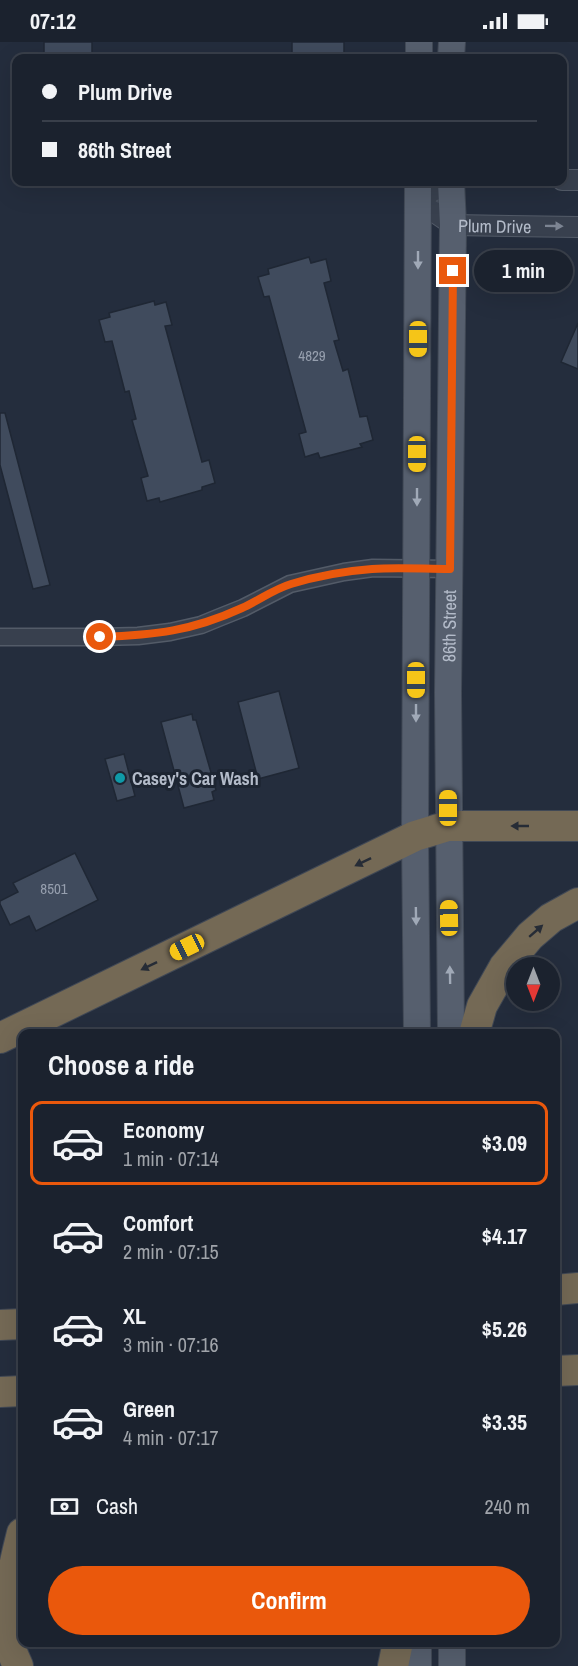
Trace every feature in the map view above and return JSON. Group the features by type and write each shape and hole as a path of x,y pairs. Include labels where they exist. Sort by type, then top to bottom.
{"highway":[{"path":"18,1029 415,836 448,826 578,826"},
{"path":"475,1029 482,1006 504,967 530,936 551,918 578,903"},
{"path":"0,1038 18,1029"},
{"path":"560,1290 578,1288"},
{"path":"560,1305 578,1304"},
{"path":"0,1324 18,1324"},
{"path":"560,1371 578,1370"},
{"path":"0,1392 18,1391"},
{"path":"18,1549 9,1585 8,1616 10,1644 18,1666"},
{"path":"393,1666 397,1647"}],"main road":[{"name":"86th Street","path":"451,186 453,225 448,826 451,1029"},
{"name":"86th Street","path":"417,1029 415,836 418,191"},
{"path":"418,1647 418,1666"},
{"path":"452,1647 452,1666"}],"street":[{"path":"418,191 434,186"},
{"name":"Plum Drive","path":"418,191 453,225 578,227"},
{"path":"0,638 138,636 170,632 201,625 243,608 290,584 374,568 450,569"}],"building":[{"path":"44,42 92,42 92,54 44,54"},
{"path":"292,42 344,42 344,54 292,54"},
{"path":"309,257 311,263 326,259 331,281 324,283 339,340 334,341 343,371 348,369 360,417 367,416 373,440 360,444 362,447 320,458 318,453 305,457 299,434 306,432 269,296 264,297 258,277 269,274 268,269"},
{"path":"154,301 155,305 166,302 172,325 165,326 202,462 209,460 215,483 202,487 202,490 160,502 159,498 147,501 141,478 148,476 132,420 136,419 129,391 125,392 112,341 105,342 99,320 110,317 109,313"},
{"path":"578,323 578,369 561,362"},
{"path":"0,413 5,413 50,585 33,589 0,465"},
{"path":"279,691 299,768 258,779 238,702"},
{"path":"192,714 193,720 196,720 216,790 212,792 214,800 184,808 161,722"},
{"name":"Casey's Car Wash","path":"124,754 135,796 117,801 105,759"},
{"path":"75,853 98,900 36,931 29,916 10,925 0,901 18,892 13,883"}],"place":[{"name":"Casey's Car Wash","path":"120,778"}],"route":[{"path":"100,637 138,636 201,625 243,608 290,584 344,572 374,568 450,569 453,271"}]}
